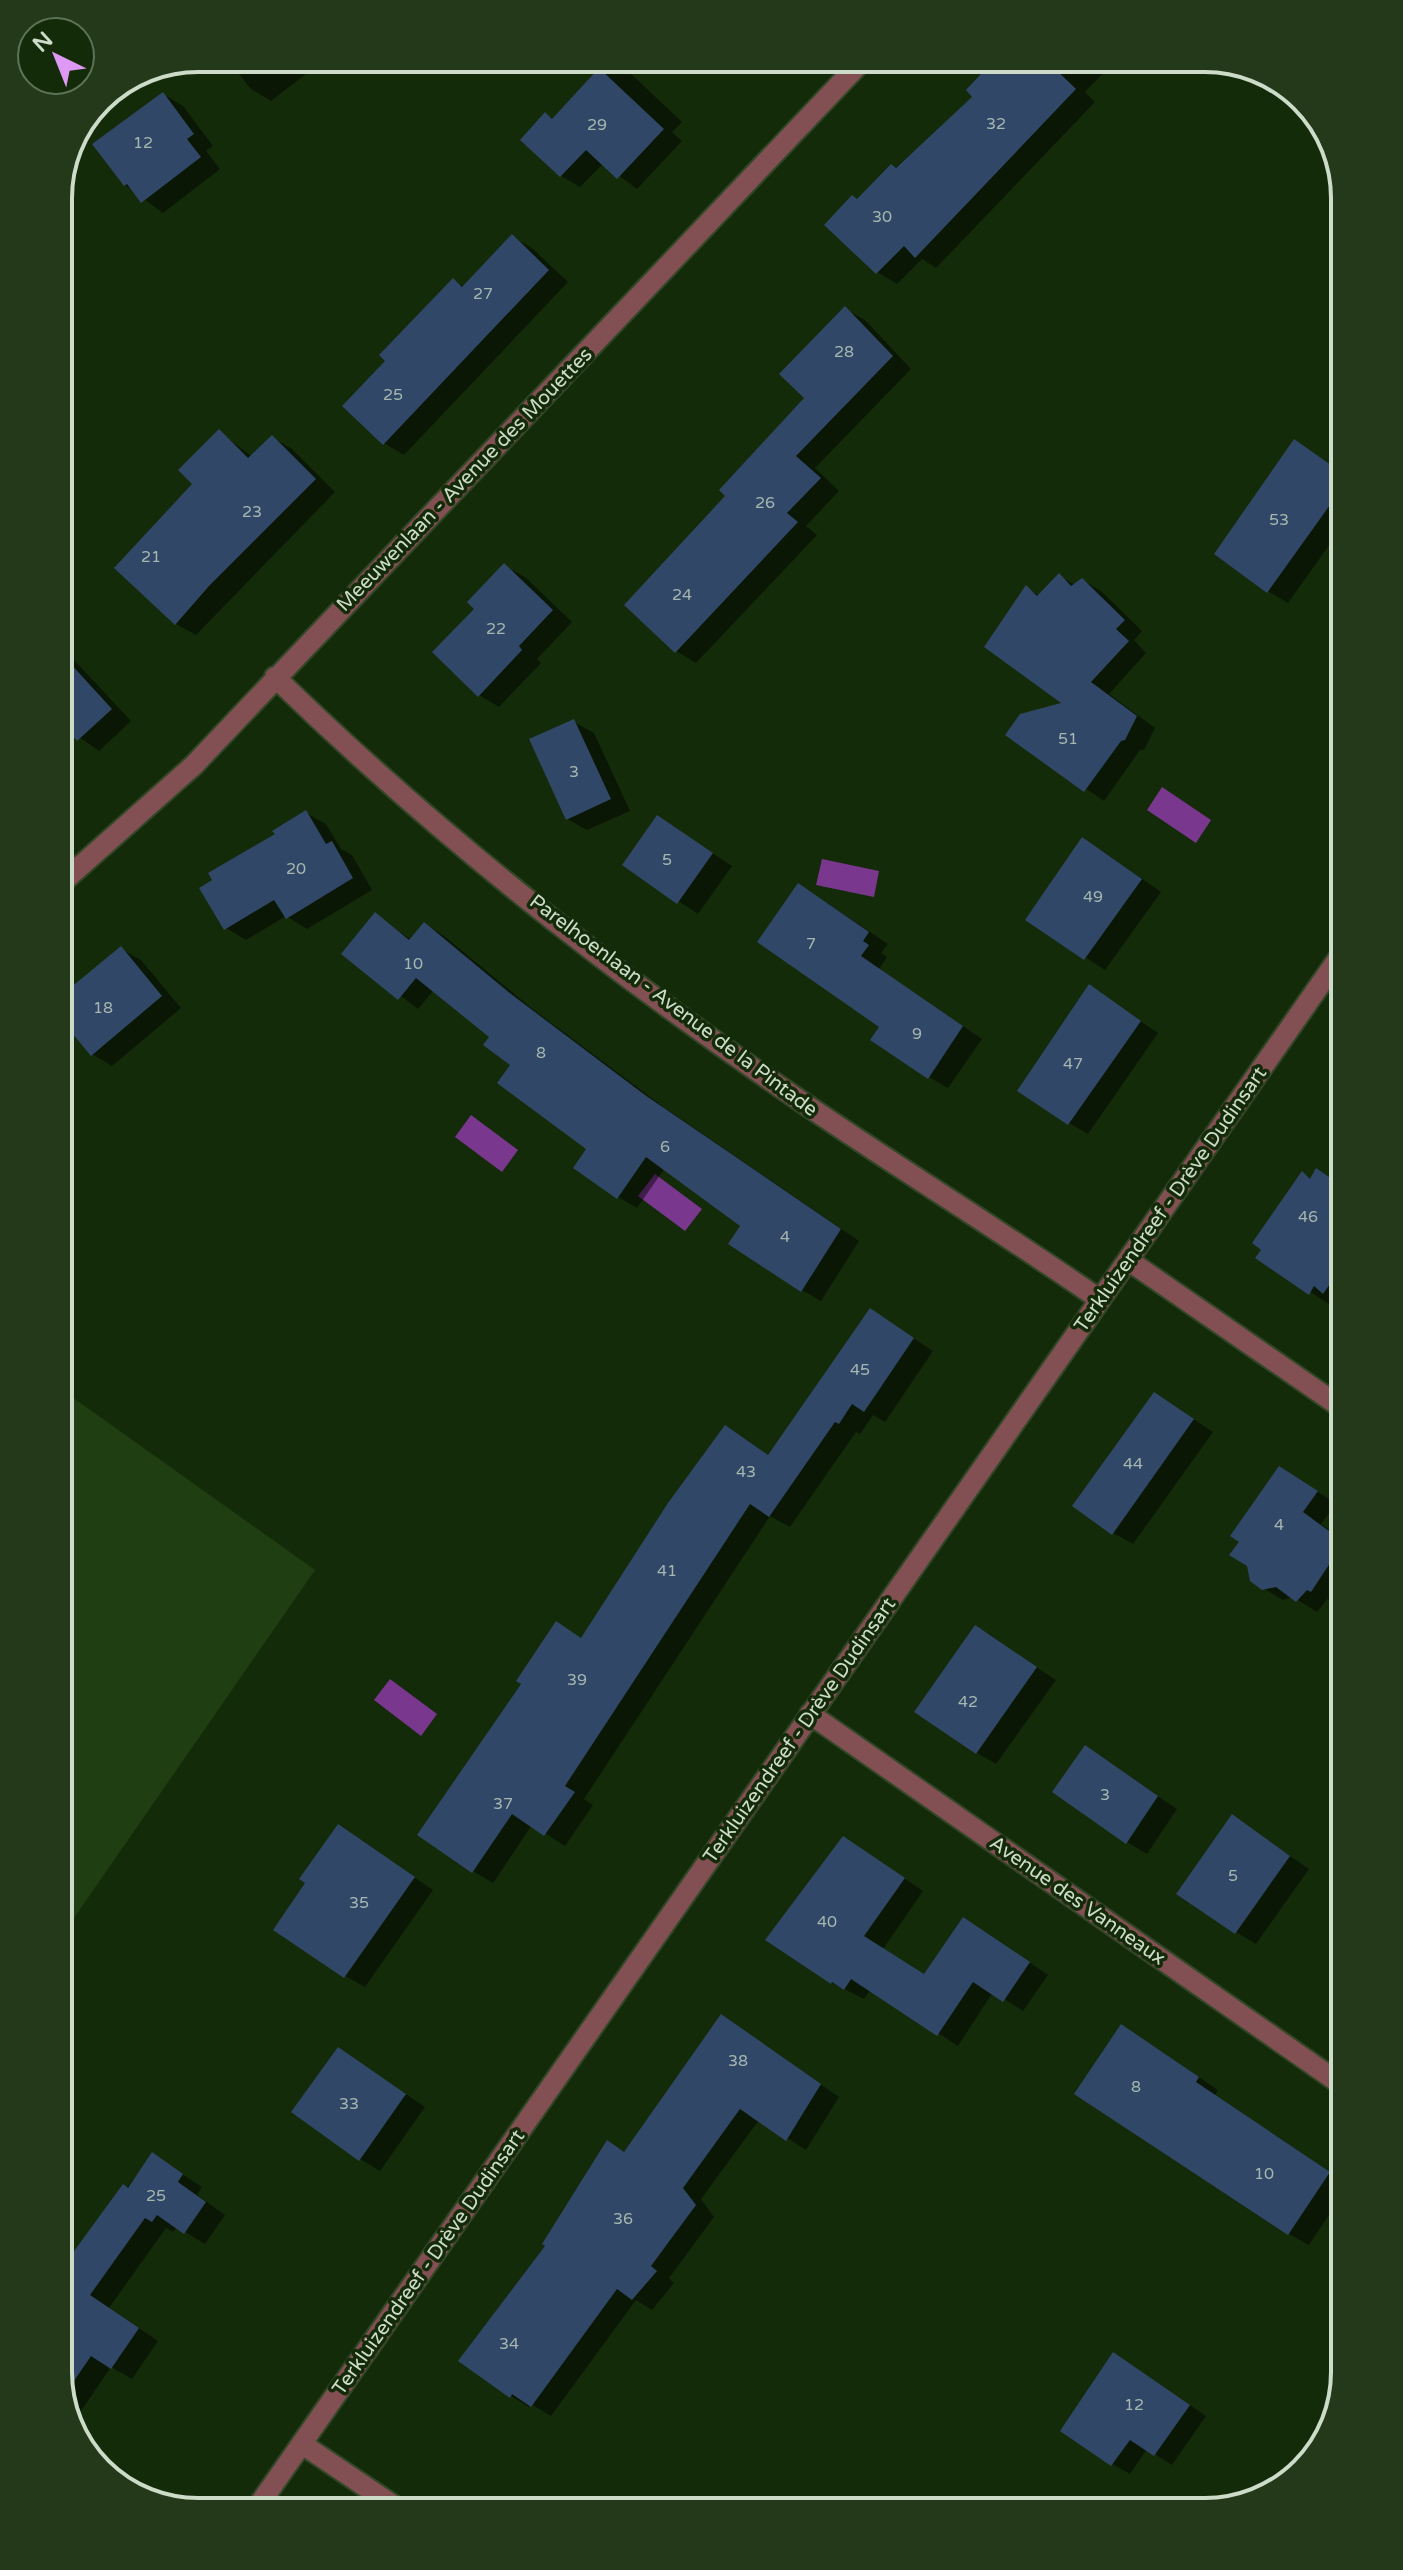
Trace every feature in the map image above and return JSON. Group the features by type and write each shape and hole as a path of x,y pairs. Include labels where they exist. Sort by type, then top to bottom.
{"street":[{"name":"Meeuwenlaan - Avenue des Mouettes","path":"72,874 194,765 851,72"},
{"name":"Parelhoenlaan - Avenue de la Pintade","path":"275,677 349,749 556,920 801,1101 1006,1234 1099,1299"},
{"name":"Terkluizendreef - Drève Dudinsart","path":"264,2498 1331,969"},
{"path":"1128,1260 1331,1400"},
{"name":"Avenue des Vanneaux","path":"810,1714 1331,2077"},
{"path":"302,2444 382,2498"}],"green space":[{"path":"72,1397 315,1570 72,1921"}],"shaded area":[{"path":"1162,787 1211,820 1196,843 1147,810"},
{"path":"822,859 879,871 874,897 816,885"},
{"path":"471,1115 518,1150 502,1172 455,1137"},
{"path":"655,1174 702,1209 685,1231 638,1196"},
{"path":"390,1679 437,1714 421,1736 374,1700"}],"building":[{"path":"595,72 603,72 664,129 617,179 586,150 560,177 520,140 545,112 552,119"},
{"path":"983,72 1058,72 1076,89 915,258 904,246 876,274 824,225 852,195 857,199 891,164 896,168 972,97 966,90"},
{"path":"163,92 194,134 187,139 201,157 141,203 92,144"},
{"path":"512,234 549,270 383,445 342,406 385,361 379,355 453,278 462,287"},
{"path":"845,306 893,356 796,456 821,478 787,513 798,522 675,653 624,605 725,496 719,490 804,398 779,374"},
{"path":"219,429 248,458 272,435 316,479 209,586 175,625 114,568 192,484 178,470"},
{"path":"1294,439 1331,465 1331,504 1267,593 1214,554"},
{"path":"504,563 553,610 519,646 522,650 478,697 432,652 474,609 467,602"},
{"path":"1059,573 1071,586 1082,578 1125,620 1116,629 1129,641 1091,682 1137,716 1125,740 1121,741 1084,792 1005,735 1020,714 1061,703 984,647 1026,585 1037,596"},
{"path":"72,665 112,709 77,741 72,735"},
{"path":"574,719 611,799 566,820 529,739"},
{"path":"306,810 326,844 332,841 353,878 286,919 274,900 224,930 199,888 212,880 208,873 275,834 272,831"},
{"path":"657,815 713,853 677,904 622,865"},
{"path":"1082,837 1142,879 1084,960 1025,920"},
{"path":"798,883 869,932 863,941 869,945 861,956 963,1026 928,1079 870,1040 879,1027 757,942"},
{"path":"375,912 409,940 424,922 511,994 645,1095 841,1229 801,1292 728,1244 740,1226 646,1157 617,1199 573,1168 586,1149 497,1083 510,1065 483,1045 489,1037 416,978 398,1000 341,954"},
{"path":"121,946 162,996 91,1056 72,1033 72,986"},
{"path":"1089,984 1141,1021 1068,1125 1017,1091"},
{"path":"1316,1168 1331,1178 1331,1282 1323,1294 1314,1286 1309,1295 1255,1258 1261,1250 1252,1243 1302,1171 1310,1179"},
{"path":"870,1308 914,1338 864,1412 852,1404 839,1424 835,1422 769,1517 750,1504 565,1786 575,1792 544,1836 512,1814 472,1873 417,1835 521,1684 516,1681 556,1621 581,1638 668,1503 725,1425 768,1455"},
{"path":"1154,1392 1194,1419 1112,1535 1072,1506"},
{"path":"1279,1466 1318,1491 1303,1512 1331,1532 1331,1562 1311,1592 1307,1590 1296,1602 1276,1587 1262,1590 1250,1581 1247,1566 1229,1555 1239,1542 1230,1536"},
{"path":"975,1625 1037,1667 976,1754 914,1712"},
{"path":"1085,1745 1158,1796 1126,1844 1052,1792"},
{"path":"1232,1814 1290,1856 1235,1934 1176,1894"},
{"path":"338,1824 415,1877 344,1978 273,1930 305,1883 299,1879"},
{"path":"843,1836 905,1878 864,1936 924,1974 963,1917 1030,1962 1003,2002 973,1982 937,2036 851,1979 844,1990 765,1940"},
{"path":"721,2014 821,2084 786,2141 740,2109 683,2188 696,2205 651,2266 657,2271 632,2300 617,2289 531,2407 512,2394 510,2398 458,2361 545,2246 542,2244 607,2140 624,2152"},
{"path":"1121,2024 1199,2077 1196,2082 1330,2172 1288,2235 1074,2094"},
{"path":"338,2047 406,2094 359,2161 291,2112"},
{"path":"152,2152 183,2174 178,2182 206,2202 184,2234 157,2215 152,2222 145,2218 90,2295 139,2328 111,2369 91,2356 73,2383 72,2254 123,2184 128,2188"},
{"path":"1113,2352 1190,2405 1154,2456 1130,2440 1111,2466 1060,2431"}]}
